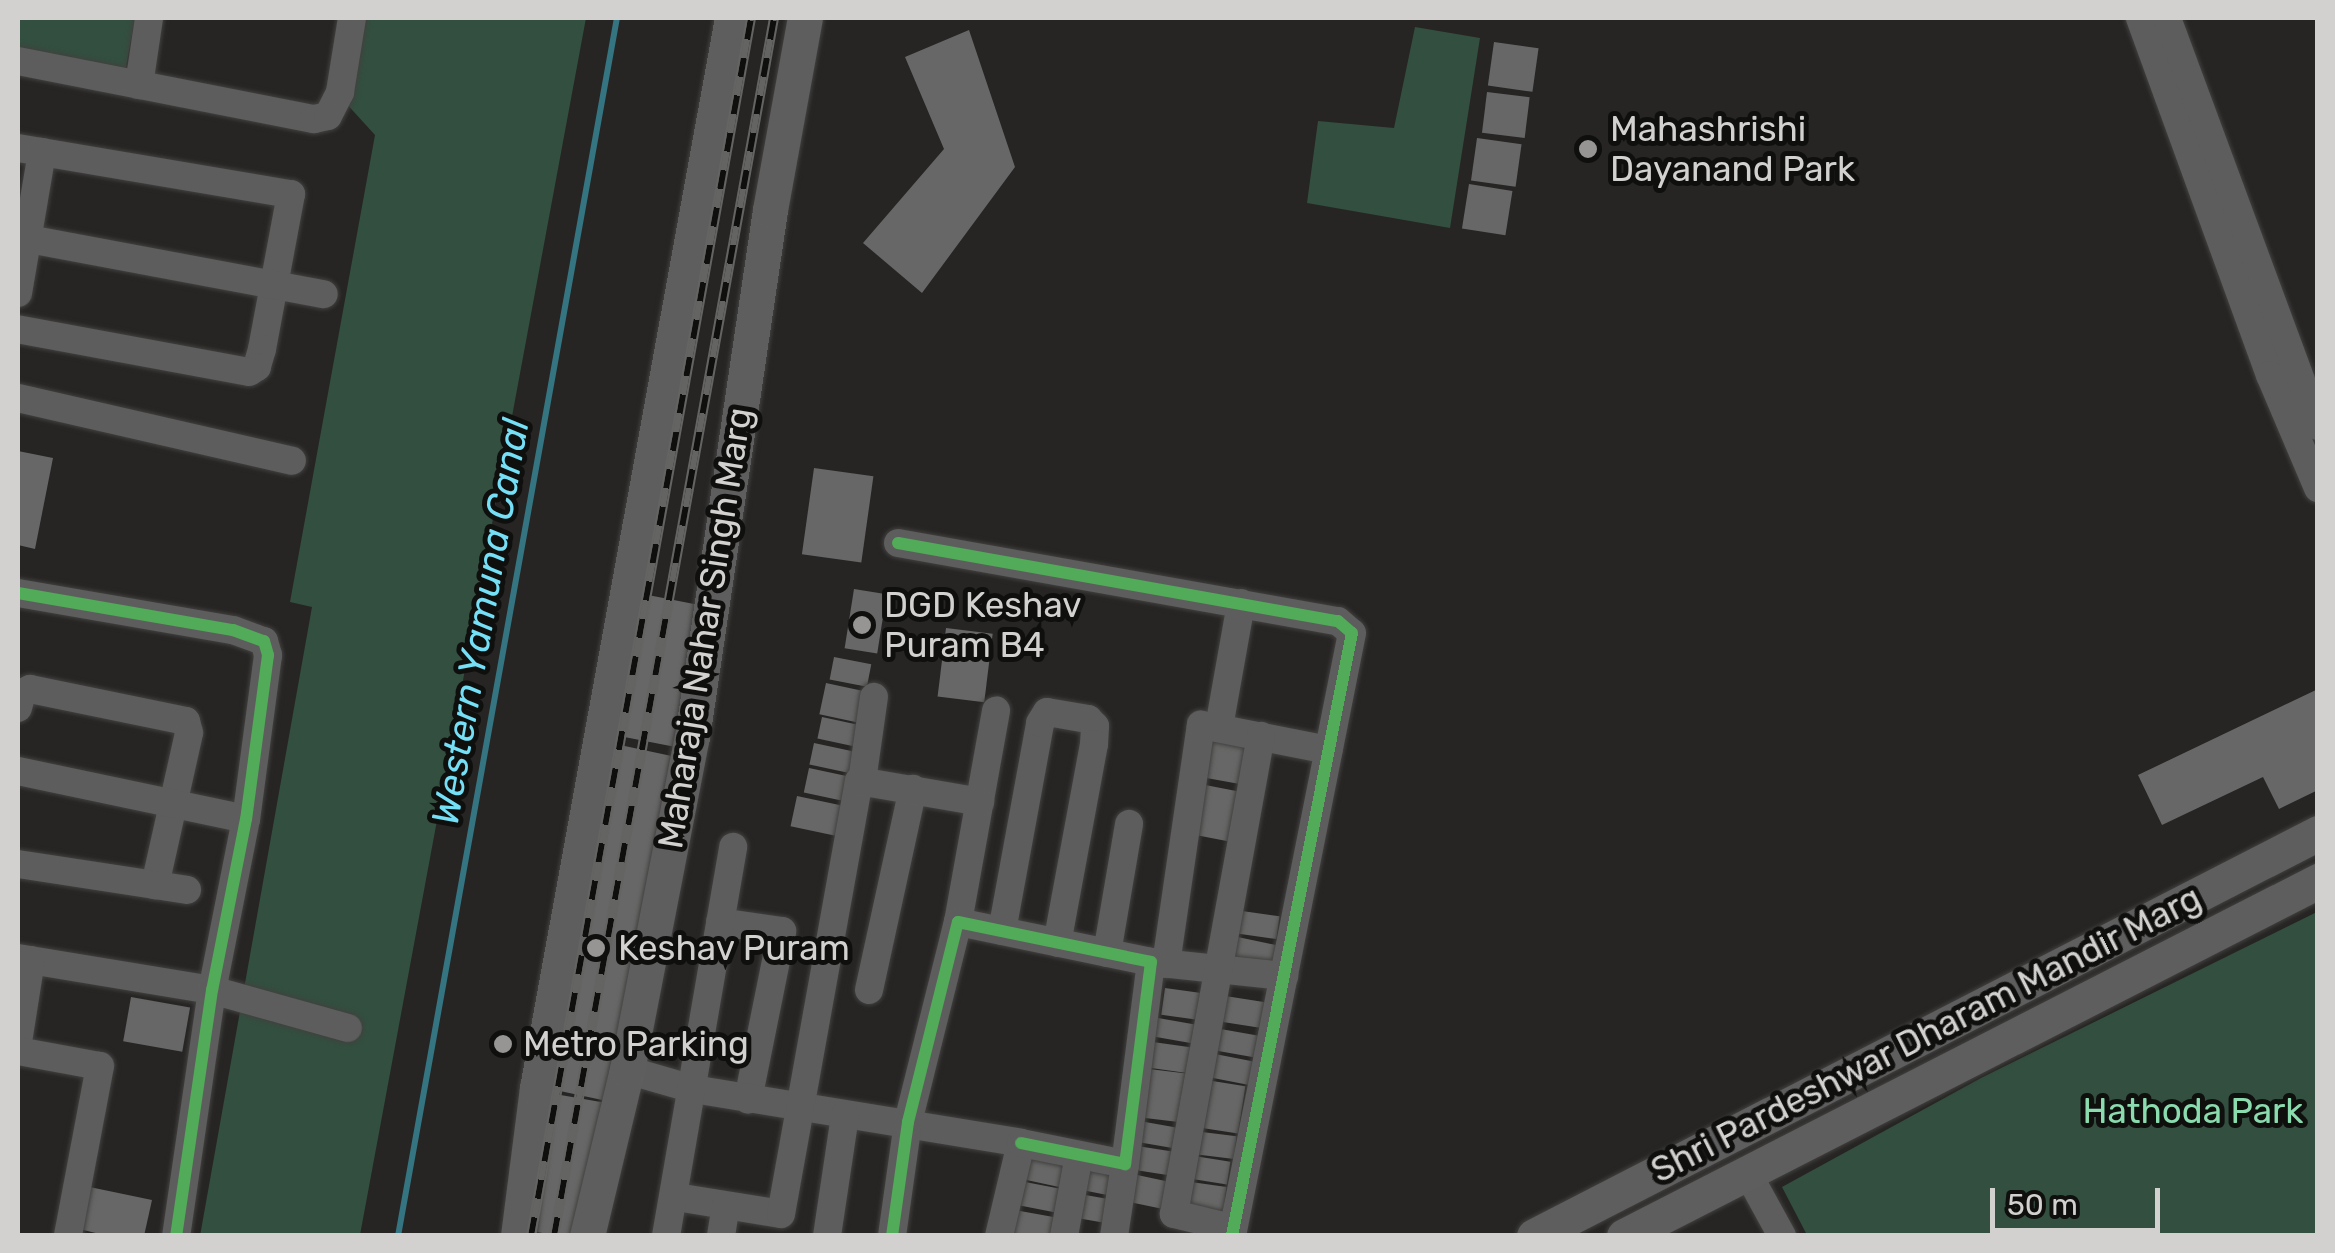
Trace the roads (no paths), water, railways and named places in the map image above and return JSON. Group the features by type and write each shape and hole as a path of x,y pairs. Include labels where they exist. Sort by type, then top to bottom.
{"main road":[{"path":"518,1236 537,1088 732,18"},
{"name":"Maharaja Nahar Singh Marg","path":"588,1236 627,1070 692,737 770,210 805,18"},
{"name":"Shri Pardeshwar Dharam Mandir Marg","path":"1534,1236 2318,833"},
{"name":"Shri Pardeshwar Dharam Mandir Marg","path":"1624,1236 2318,881"}],"street":[{"path":"139,85 149,18"},
{"path":"18,61 314,119 328,116 340,92 352,18"},
{"path":"2140,18 2270,374 2318,488"},
{"path":"2167,18 2318,426"},
{"path":"18,293 30,150 291,194 262,349 256,366 249,372 18,328"},
{"path":"22,238 324,294"},
{"path":"18,398 292,461"},
{"path":"898,542 1338,621 1352,633 1232,1232 1174,1214 1261,736"},
{"path":"18,593 233,630 264,641 268,655 246,820 212,990 176,1236"},
{"path":"1219,727 1242,604"},
{"path":"18,708 22,693 30,689 181,717 189,733 155,885"},
{"path":"862,781 874,697"},
{"path":"892,1236 908,1122 958,922 996,710"},
{"path":"1002,931 1040,723 1047,712 1088,718 1094,726 1094,744 1057,942"},
{"path":"1114,1236 1197,733 1201,725 1219,727 1329,750"},
{"path":"18,771 246,820"},
{"path":"676,1198 726,1206 780,1225 857,784 862,781 980,802"},
{"path":"870,990 913,789"},
{"path":"1107,953 1130,824"},
{"path":"666,1236 676,1198 733,846"},
{"path":"18,864 187,890"},
{"path":"720,922 782,931 748,1100"},
{"path":"958,922 1158,963 1284,976"},
{"path":"18,1042 24,959 212,990 348,1028"},
{"path":"18,1052 100,1066 68,1236"},
{"path":"627,1070 748,1100 908,1122 1125,1164"},
{"path":"827,1236 845,1114"},
{"path":"999,1236 1021,1143"},
{"path":"1064,1236 1079,1155"},
{"path":"1747,1172 1782,1236"},
{"path":"721,1236 726,1206"}],"waterway":[{"name":"Western Yamuna Canal","path":"398,1236 617,18"}],"railway":[{"path":"531,1236 751,18"},
{"path":"554,1236 774,18"}],"place":[{"name":"Mahashrishi Dayanand Park","path":"1588,149"},
{"name":"DGD Keshav Puram B4","path":"862,625"},
{"name":"Keshav Puram","path":"596,948"},
{"name":"Metro Parking","path":"503,1044"}],"park label":[{"name":"Hathoda Park","path":"2193,1111"}]}
